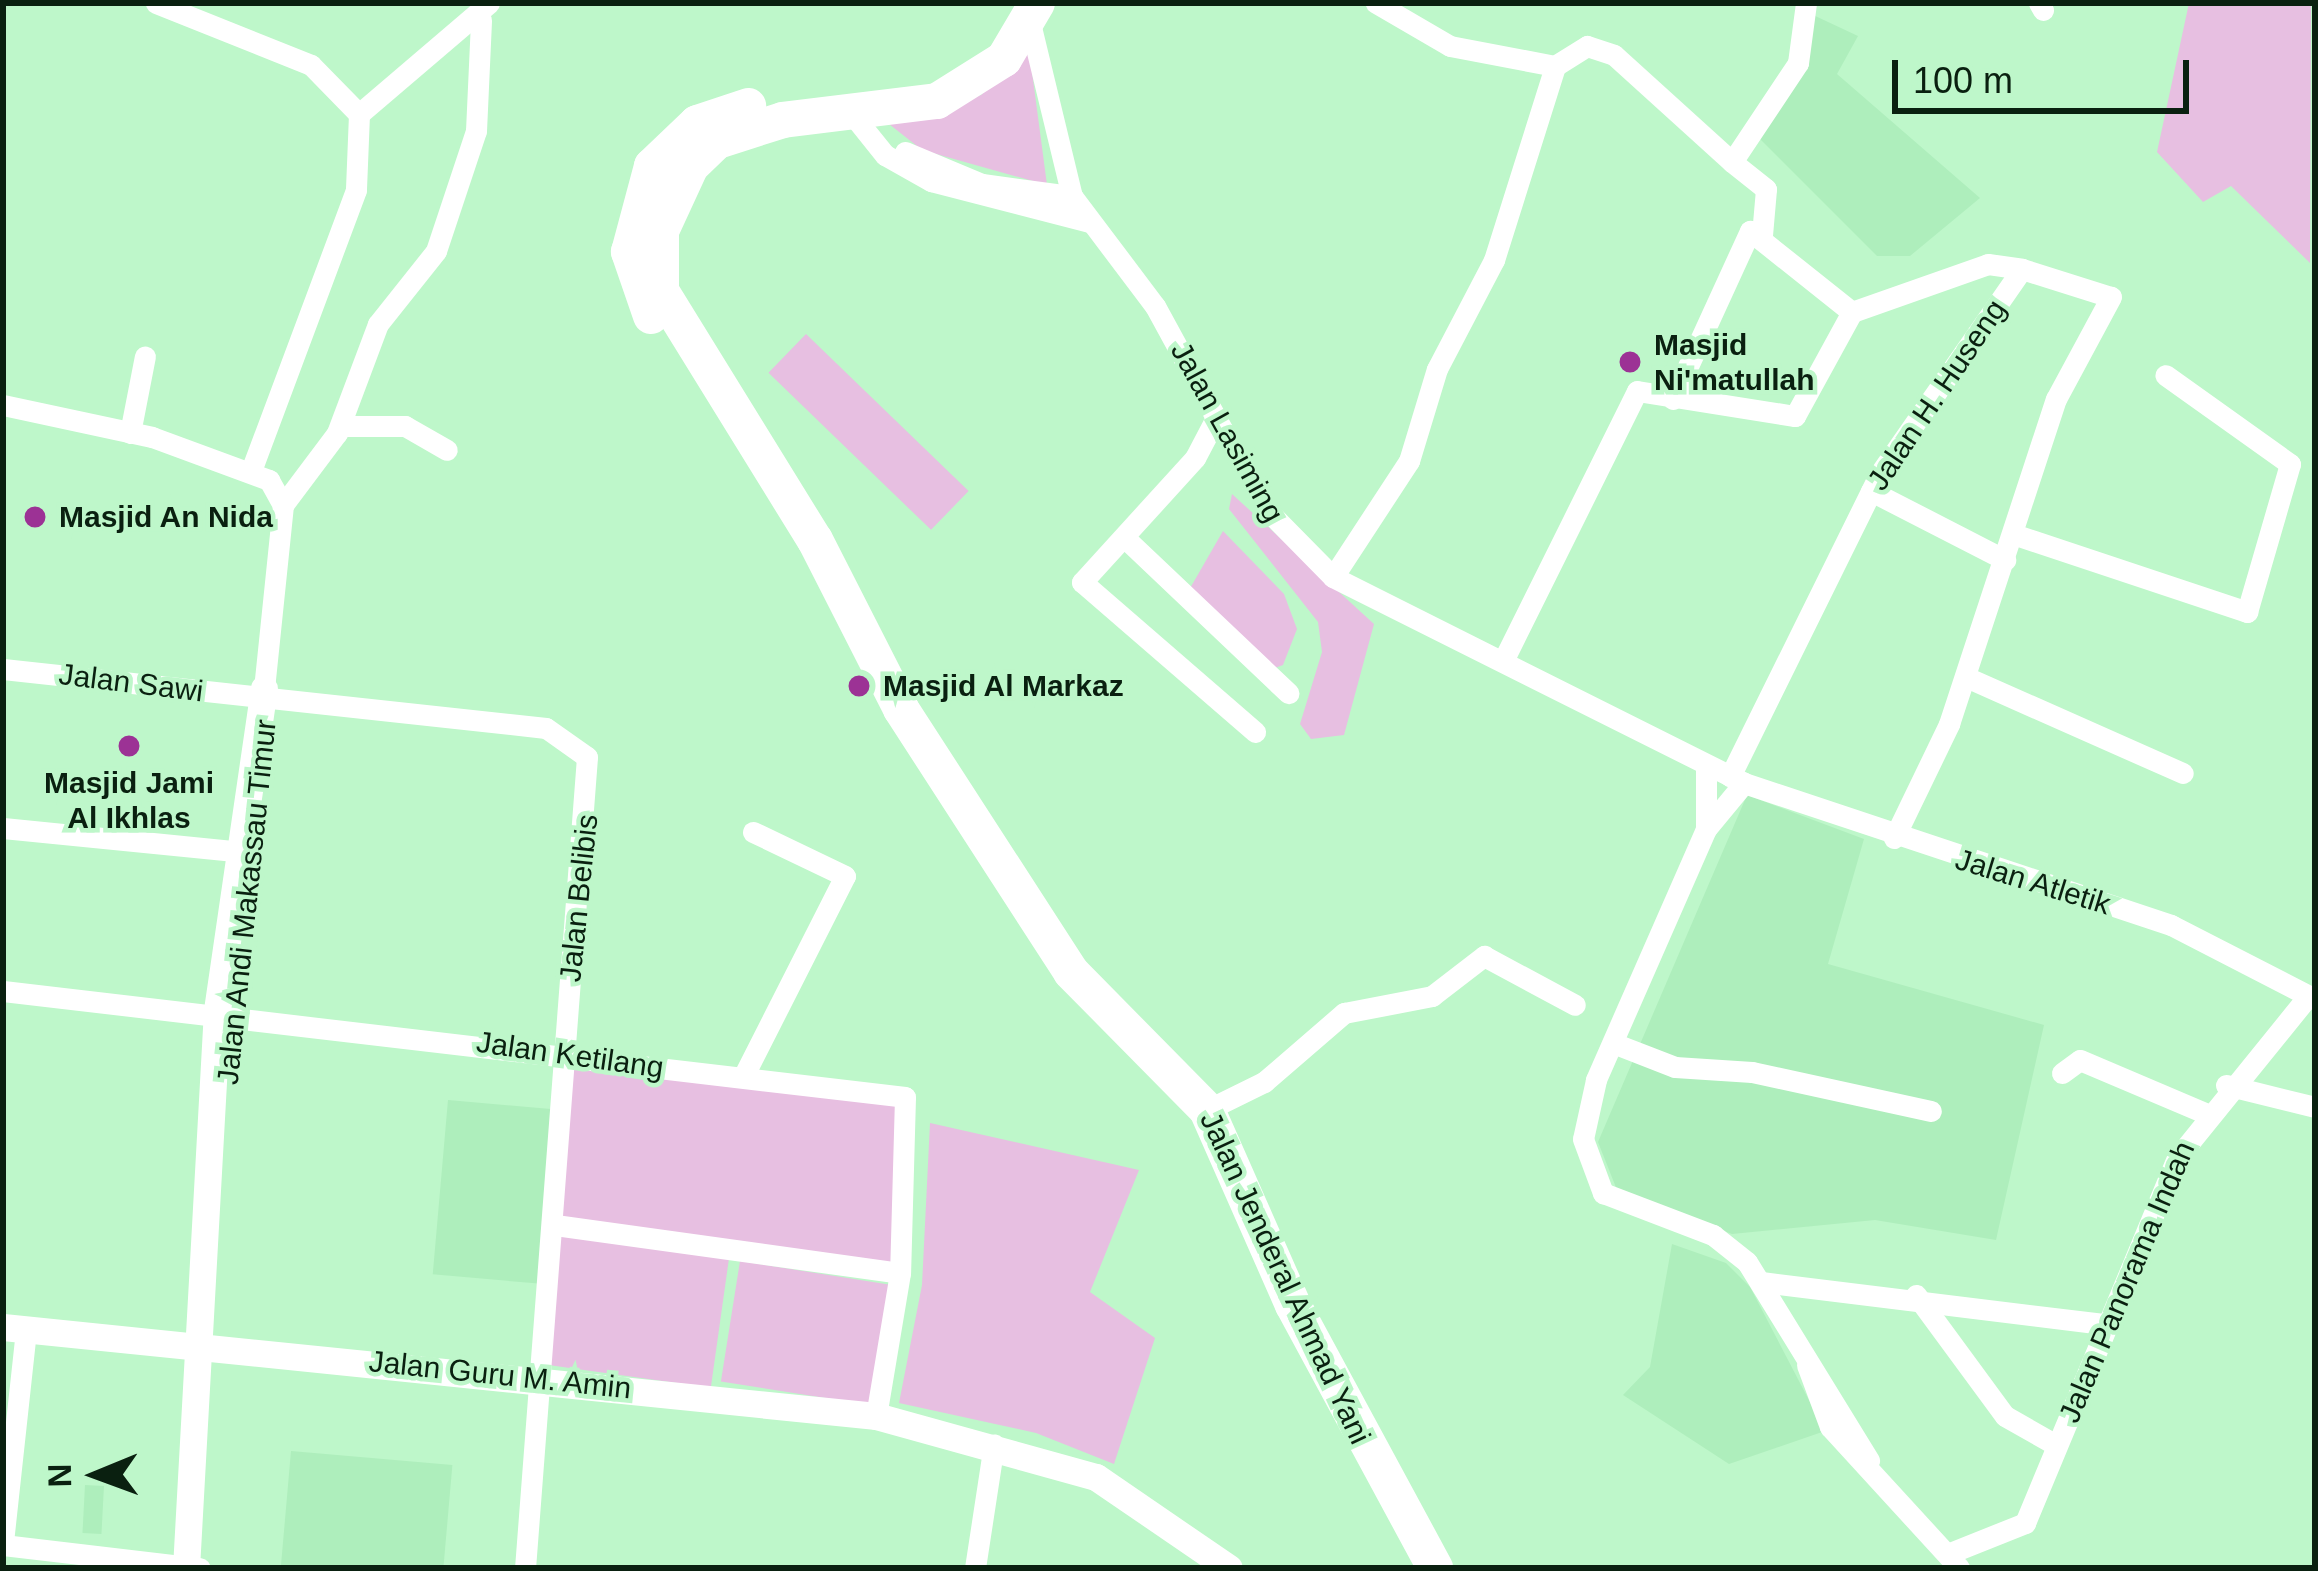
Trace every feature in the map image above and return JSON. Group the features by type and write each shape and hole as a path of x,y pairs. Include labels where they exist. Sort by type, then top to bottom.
{"highway":[{"name":"Jalan Jenderal Ahmad Yani","path":"1034,15 976,82 717,141 692,166 661,231 668,311 764,462 901,709 1070,972 1207,1109 1312,1343 1435,1568"}],"main road":[{"name":"Jalan Andi Makassau Timur","path":"186,1567 239,851 263,695"},
{"name":"Jalan Guru M. Amin","path":"14,1328 200,1351 544,1380 876,1416 994,1444 1096,1477 1217,1564"}],"street":[{"path":"156,3 311,65 359,114 356,190 251,470"},
{"path":"1376,3 1450,46 1555,66"},
{"path":"1732,162 1798,63 1806,3"},
{"path":"359,114 485,11"},
{"path":"263,695 283,505 340,426 378,323 436,251 476,131 485,11"},
{"name":"Jalan Lasiming","path":"1034,15 1072,196 1155,306 1264,508 1333,577 1504,658 1737,780"},
{"path":"1333,577 1408,460 1437,369 1494,260 1555,66 1587,46 1614,55 1766,189 1762,235"},
{"path":"850,114 937,168 1072,196"},
{"path":"850,114 885,155 931,181 1090,222"},
{"path":"1504,658 1637,391 1673,399 1800,414 1852,312 1762,235 1739,238 1673,399"},
{"name":"Jalan H. Huseng","path":"1706,829 1737,780 1871,491 2022,269 1988,264 1852,312"},
{"path":"1894,838 1966,677 2056,399 2111,297 2022,269"},
{"path":"130,433 145,356"},
{"path":"2013,534 2247,612 2290,464 2165,375"},
{"path":"3,405 130,433 251,470 283,505"},
{"path":"1216,418 1126,539 1081,578 1086,592 1255,732"},
{"path":"340,426 405,426 447,450"},
{"path":"1871,491 2005,560"},
{"path":"1126,539 1288,693"},
{"name":"Jalan Sawi","path":"3,669 263,695"},
{"path":"1966,677 2182,773"},
{"name":"Jalan Belibis","path":"263,695 546,728 579,746 592,772 562,1053 544,1380 525,1568"},
{"path":"1706,766 1706,829 1582,1123 1597,1185 1713,1234 1761,1282 1807,1365 1830,1427 1869,1460 1955,1560"},
{"name":"Jalan Atletik","path":"1737,780 1894,838 2171,925 2312,998"},
{"path":"3,827 239,851"},
{"path":"743,1078 845,876 753,832"},
{"path":"1207,1109 1264,1082 1345,1013 1432,996 1484,956 1575,1005"},
{"name":"Jalan Ketilang","path":"3,991 225,1010 908,1099 901,1273"},
{"name":"Jalan Panorama Indah","path":"1955,1560 2025,1523 2105,1324 2205,1112 2312,998"},
{"path":"1612,1043 1675,1067 1752,1072 1931,1112"},
{"path":"2062,1073 2080,1060 2205,1112"},
{"path":"2226,1085 2315,1107"},
{"path":"555,1225 901,1273 876,1416"},
{"path":"1761,1282 1916,1295 2105,1324"},
{"path":"1916,1295 2006,1416 2056,1445"},
{"path":"14,1328 3,1544 200,1568"},
{"path":"975,1568 994,1444"}],"shaded area":[{"path":"2189,3 2311,3 2310,263 2231,186 2203,202 2157,152"},
{"path":"1811,14 1858,36 1837,74 1980,198 1910,256 1877,256 1758,137"},
{"path":"1029,49 1047,185 922,150 889,124 981,95"},
{"path":"806,334 969,491 931,530 768,373"},
{"path":"1232,494 1374,624 1344,735 1311,739 1300,724 1322,652 1318,622 1229,509"},
{"path":"1223,531 1284,594 1297,629 1283,665 1272,669 1189,590"},
{"path":"1747,795 1864,839 1828,964 2044,1025 1996,1240 1875,1220 1732,1234 1617,1190 1598,1142"},
{"path":"570,1066 904,1100 894,1271 562,1219"},
{"path":"448,1100 554,1109 538,1284 433,1274"},
{"path":"930,1123 1139,1170 1090,1292 1155,1338 1114,1464 1036,1433 899,1403 922,1285"},
{"path":"558,1232 729,1256 711,1388 539,1364"},
{"path":"1672,1244 1726,1263 1750,1287 1825,1431 1729,1464 1623,1395 1650,1367"},
{"path":"740,1261 895,1286 876,1406 721,1381"},
{"path":"291,1451 452,1465 443,1568 281,1566"},
{"path":"85,1485 104,1486 101,1534 82,1533"}],"place":[{"name":"Masjid Ni'matullah","path":"1630,362"},
{"name":"Masjid An Nida","path":"35,517"},
{"name":"Masjid Al Markaz","path":"859,686"},
{"name":"Masjid Jami Al Ikhlas","path":"129,746"}]}
